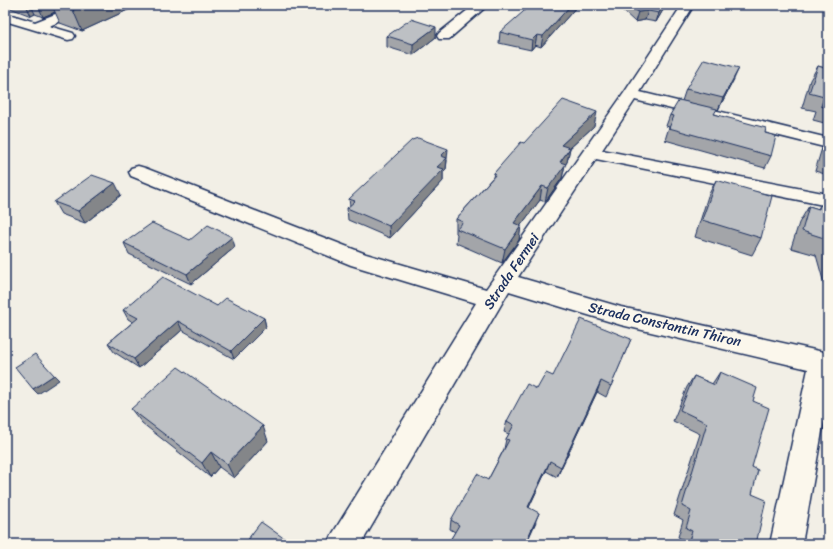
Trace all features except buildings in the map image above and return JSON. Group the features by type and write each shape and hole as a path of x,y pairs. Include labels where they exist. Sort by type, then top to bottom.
{"street":[{"path":"36,27 89,5"},
{"path":"444,36 482,5"},
{"name":"Strada Fermei","path":"344,544 497,290 631,94 688,5"},
{"path":"5,17 68,36"},
{"path":"631,94 828,143"},
{"path":"590,153 828,200"},
{"name":"Strada Constantin Thiron","path":"138,172 359,260 620,316 825,363"},
{"path":"786,544 825,363"}]}
